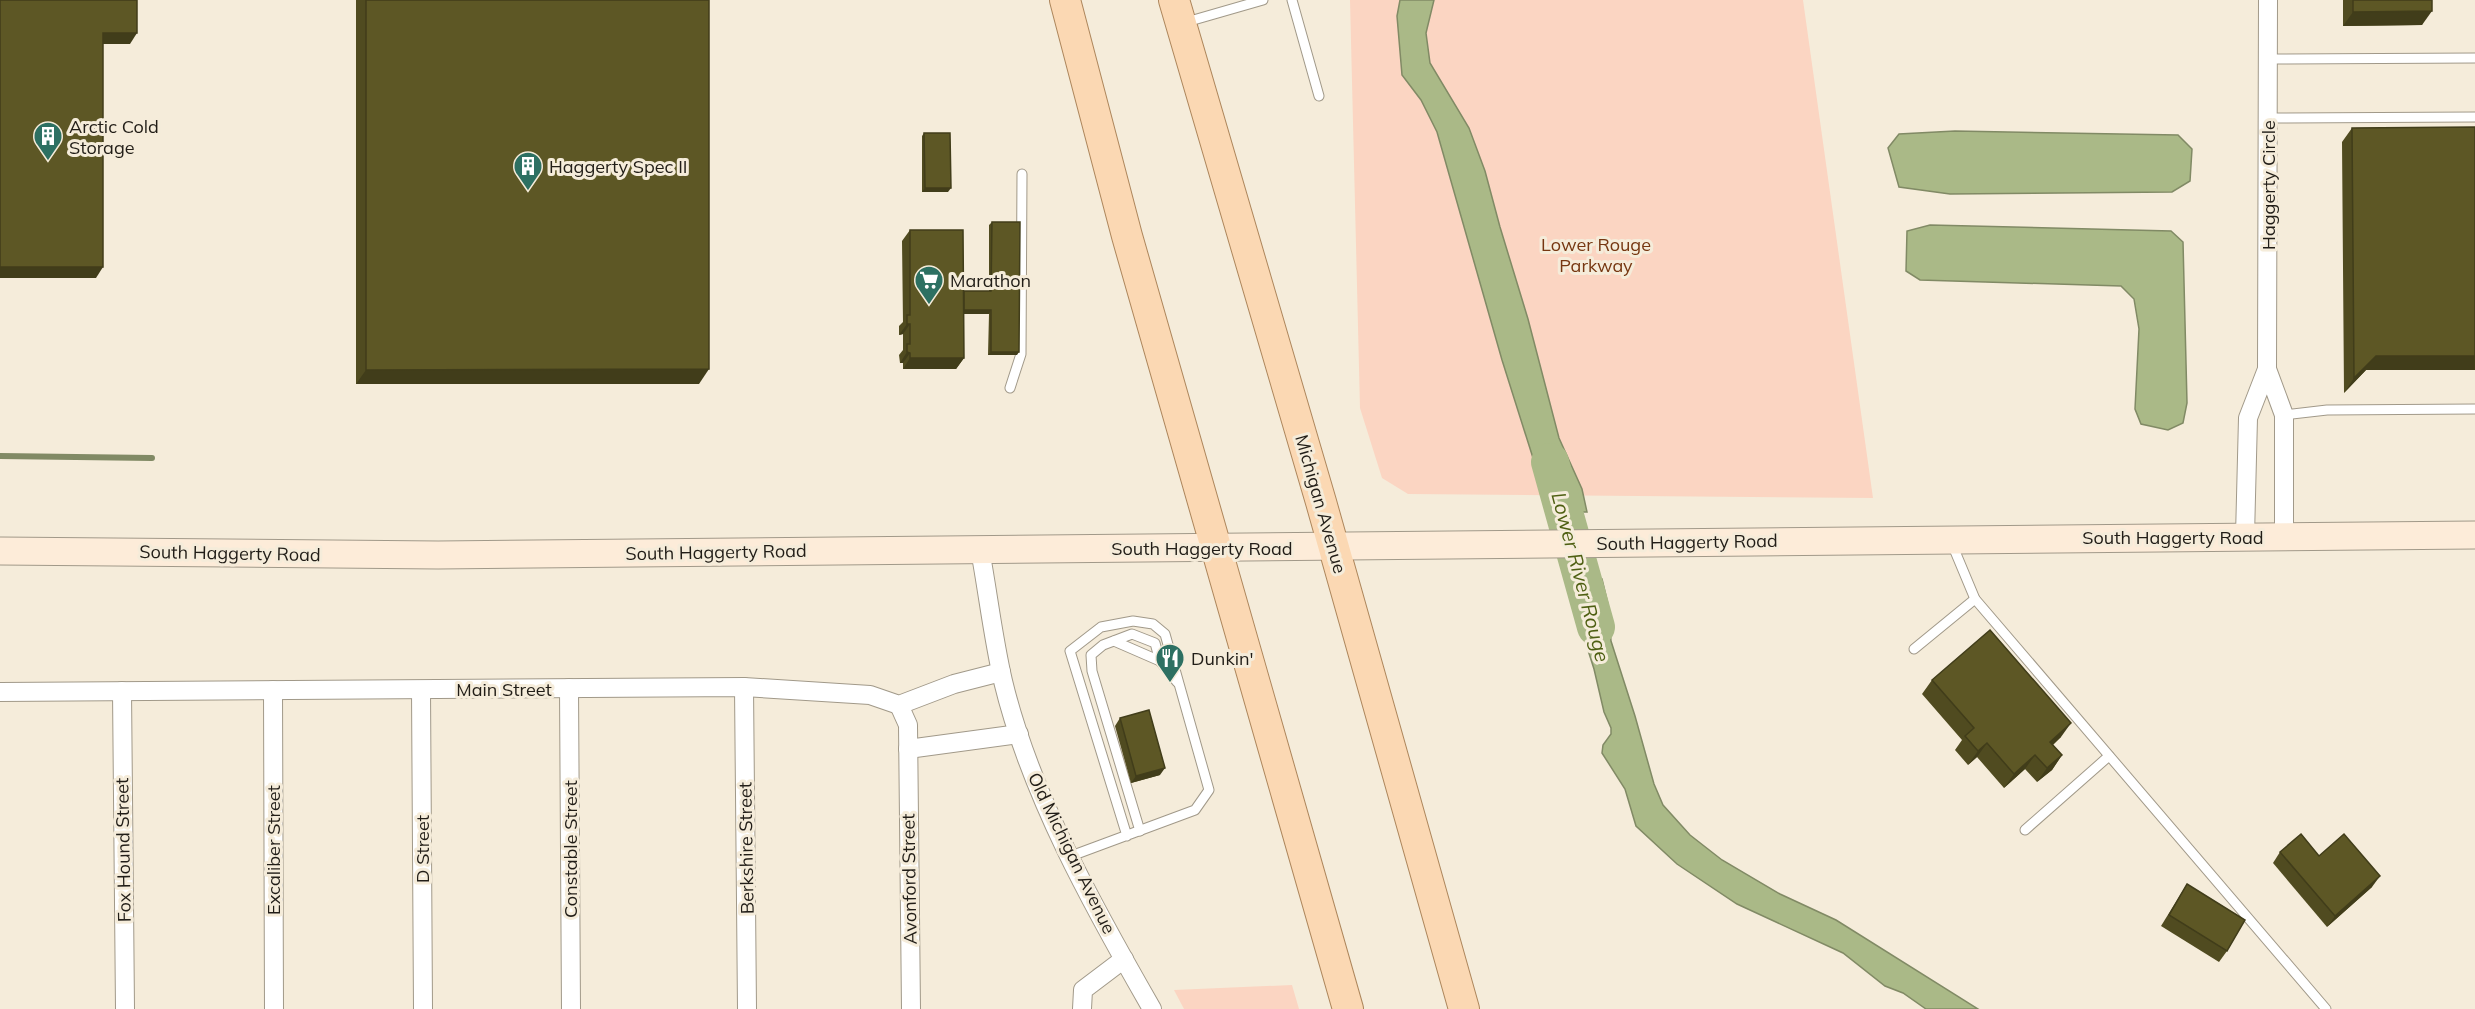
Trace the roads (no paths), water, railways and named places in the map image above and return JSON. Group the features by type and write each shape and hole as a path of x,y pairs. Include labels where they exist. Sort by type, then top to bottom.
{"main road":[{"path":"1065,0 1127,236 1348,1009"},
{"name":"Michigan Avenue","path":"1177,12 1334,547 1464,1009"},
{"name":"South Haggerty Road","path":"0,551 438,555 2475,535"}],"street":[{"name":"Haggerty Circle","path":"2245,536 2248,418 2267,369 2268,0"},
{"name":"Haggerty Circle","path":"2267,369 2284,415 2284,536"},
{"name":"Old Michigan Avenue","path":"981,550 1001,672 1019,734 1047,808 1152,1009"},
{"path":"899,705 954,684 1001,672"},
{"name":"Main Street","path":"0,692 744,687 870,695 899,705"},
{"name":"Berkshire Street","path":"744,687 747,1009"},
{"name":"Constable Street","path":"569,688 572,1009"},
{"name":"Excaliber Street","path":"273,690 274,1009"},
{"name":"D Street","path":"421,690 423,1009"},
{"name":"Fox Hound Street","path":"122,691 125,1009"},
{"name":"Avonford Street","path":"899,705 908,725 911,1009"},
{"path":"908,749 1019,734"},
{"path":"1082,1009 1083,990 1124,959"}],"lane":[{"path":"1177,12 1263,0"},
{"path":"1292,0 1319,96"},
{"path":"2269,59 2475,58"},
{"path":"2269,118 2475,117"},
{"path":"1010,388 1021,354 1022,174"},
{"path":"2284,415 2327,410 2475,409"},
{"path":"1950,539 1976,599 2326,1009"},
{"path":"1914,649 1976,599"},
{"path":"1071,856 1127,836 1196,810 1209,790 1165,634 1153,624 1133,621 1101,627 1070,651 1127,836"},
{"path":"1140,831 1092,671 1091,655 1103,645 1132,634 1155,644 1160,662"},
{"path":"1114,641 1160,662 1179,684"},
{"path":"2025,830 2109,756"}],"waterway":[{"path":"0,456 152,458"},
{"name":"Lower River Rouge","path":"1550,462 1596,627"}],"place":[{"name":"Arctic Cold Storage","path":"48,162"},
{"name":"Haggerty Spec II","path":"528,192"},
{"name":"Marathon","path":"929,306"},
{"name":"Dunkin'","path":"1170,684"}],"park label":[{"name":"Lower Rouge Parkway","path":"1596,254"}]}
